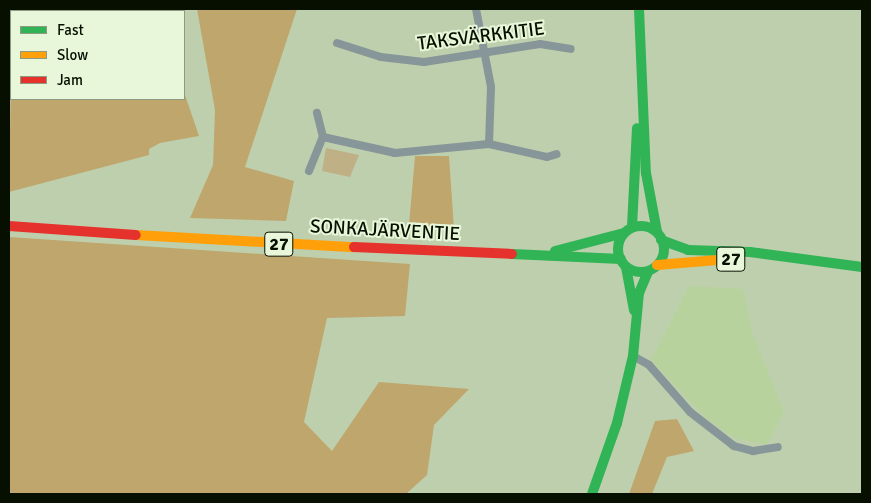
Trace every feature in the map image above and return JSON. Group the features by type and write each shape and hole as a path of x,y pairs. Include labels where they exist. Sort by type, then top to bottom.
{"main road":[{"path":"592,494 610,448 633,356 635,320 648,272 656,265 659,236 648,192 640,97 639,9"},
{"path":"635,320 623,263 628,230 640,97"},
{"name":"SONKAJÄRVENTIE","path":"9,226 197,240 549,254 623,263 648,272"},
{"path":"628,230 659,236"},
{"name":"SONKAJÄRVENTIE","path":"549,254 628,230"},
{"name":"27","path":"659,236 675,248 750,252 805,261"},
{"name":"27","path":"656,265 718,259 805,261 862,266"}],"street":[{"path":"9,9 16,9"},
{"path":"476,9 486,53 492,107 489,144"},
{"name":"TAKSVÄRKKITIE","path":"337,43 410,62 486,53 540,44 571,49"},
{"path":"309,171 323,137 317,113"},
{"path":"323,137 395,153 489,144 547,157 557,154"},
{"path":"633,356 650,365 690,412 734,446 753,451 778,447"}],"shaded area":[{"path":"69,9 161,9 161,10"},
{"path":"197,9 297,9 245,167 294,181 286,221 190,218 213,165 215,110"},
{"path":"185,95 199,136 160,143 149,149 149,155 9,192 11,100 185,100"},
{"path":"326,148 359,155 350,177 322,171"},
{"path":"415,156 449,156 454,229 409,225"},
{"path":"9,237 410,264 405,316 327,318 304,422 332,451 379,382 469,389 434,425 427,475 406,494 9,494"},
{"path":"689,286 743,289 752,332 784,411 767,445 734,438 707,419 651,360"},
{"path":"677,419 694,451 667,457 652,494 629,494 655,421"}],"traffic: fast":[{"path":"639,9 646,173 657,232"},
{"path":"632,227 637,128"},
{"path":"641,226 654,230 660,236 664,249 660,262 654,268 641,272 628,268 622,262 618,249 622,236 628,230 641,226"},
{"path":"555,251 624,233"},
{"path":"661,240 688,250 750,252 862,267"},
{"path":"512,254 621,259"},
{"path":"626,267 634,310"},
{"path":"592,494 617,423 633,356 639,293 648,272"}],"traffic: slow":[{"path":"136,235 354,247"},
{"path":"657,265 730,259"}],"traffic: jam":[{"path":"9,226 136,235"},
{"path":"354,247 512,254"}]}
